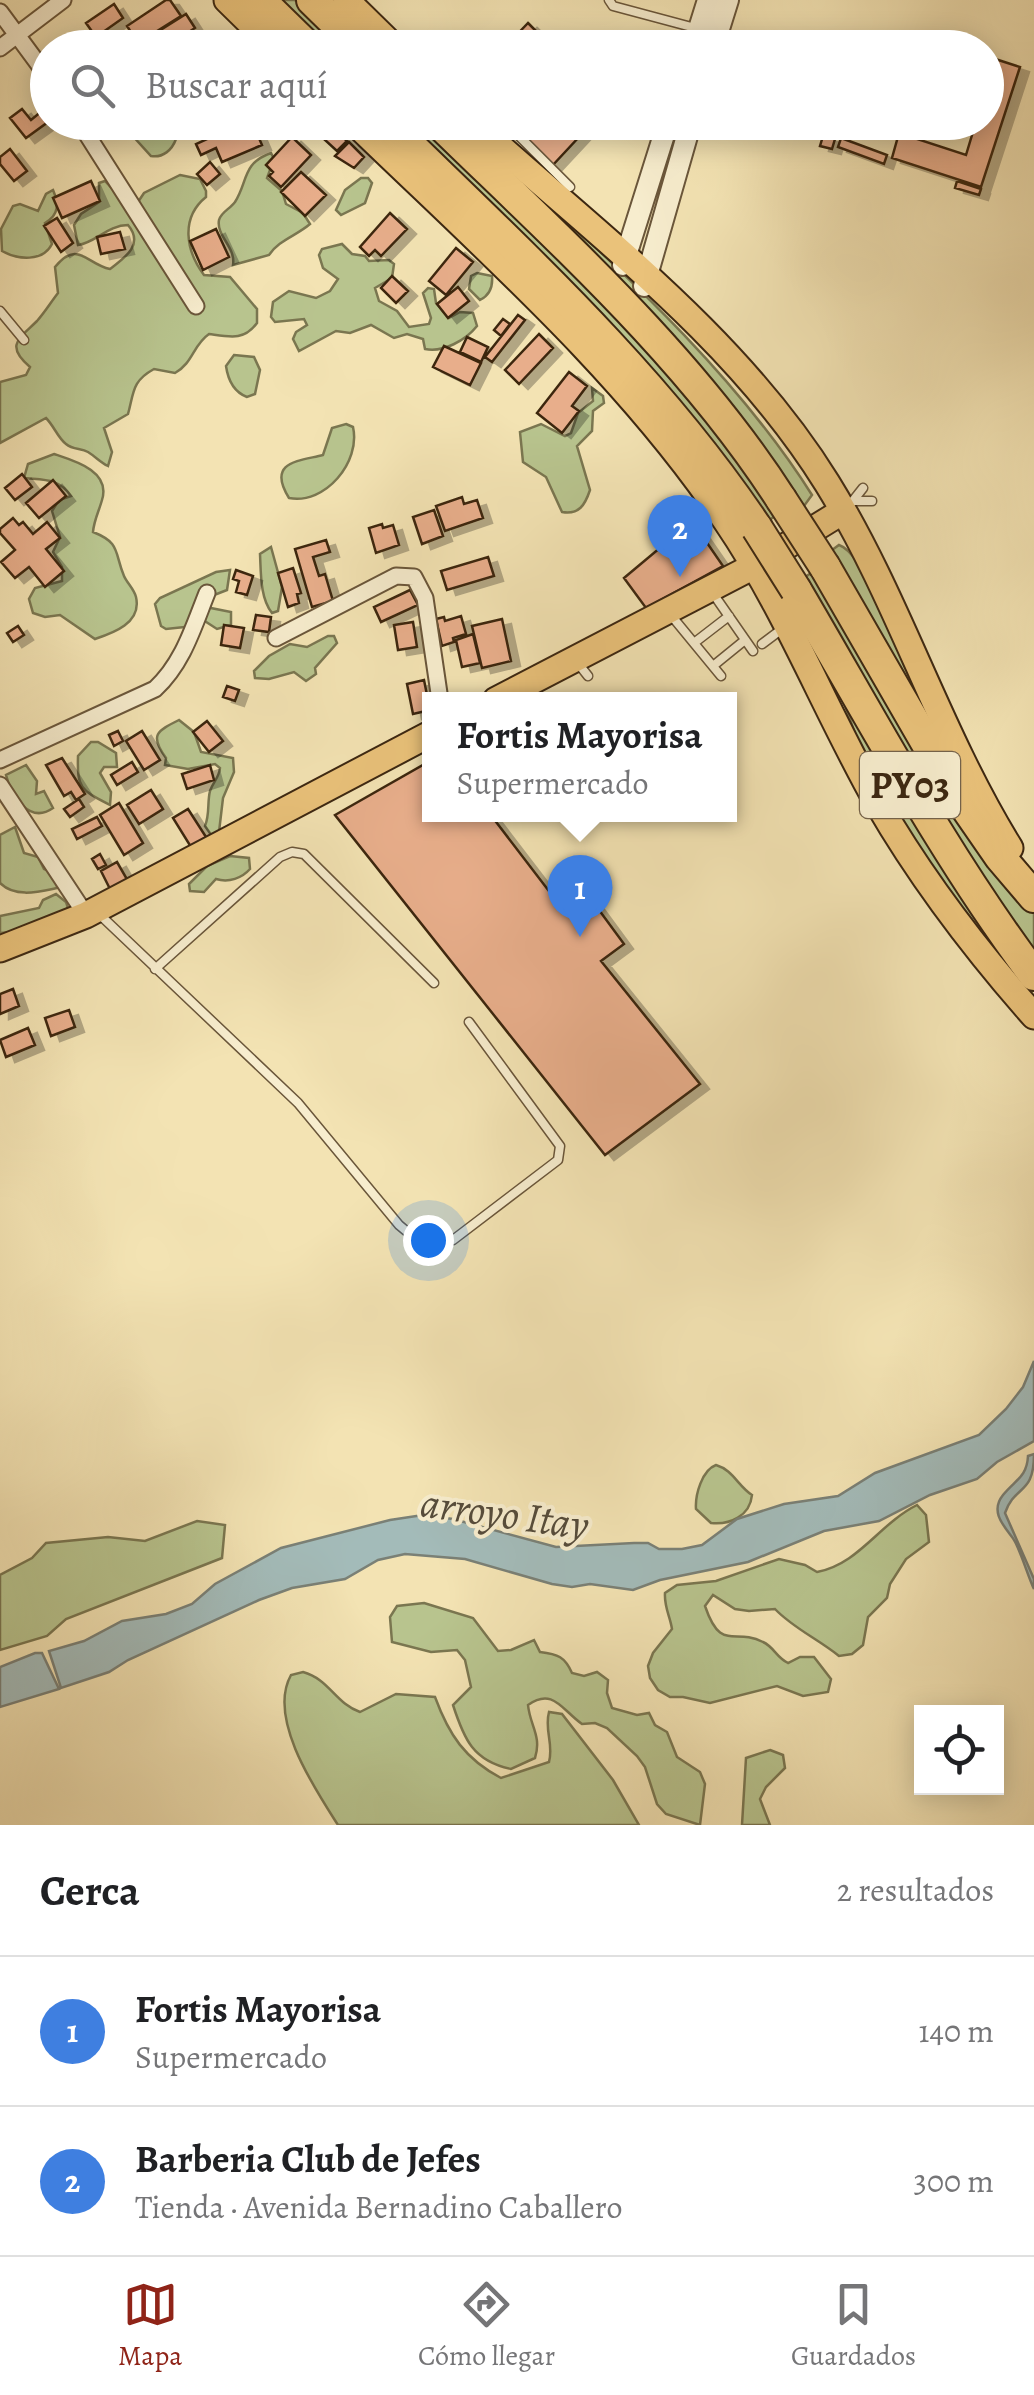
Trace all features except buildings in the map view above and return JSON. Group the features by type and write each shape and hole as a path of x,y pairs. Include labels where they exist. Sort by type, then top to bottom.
{"highway":[{"path":"260,0 291,30"},
{"path":"312,0 343,30"},
{"name":"PY03","path":"404,140 632,366 713,465 796,590 927,813 1034,975"},
{"name":"PY03","path":"456,140 620,300 728,426 825,566 953,790 1034,897"}],"main road":[{"path":"228,0 258,30"},
{"path":"346,0 376,30"},
{"name":"PY03","path":"372,140 614,380 675,452 754,566 877,802 923,876 975,949 1034,1016"},
{"name":"PY03","path":"495,140 564,193 844,509 908,636 981,800 1013,854 1034,880"},
{"path":"517,692 582,667 713,593 844,509"},
{"path":"0,949 90,912 422,738"}],"street":[{"path":"0,48 62,0"},
{"path":"704,30 708,0"},
{"path":"710,30 728,0"},
{"path":"0,12 30,51"},
{"path":"90,140 196,306"},
{"path":"635,270 663,140"},
{"path":"635,270 675,174 685,140"},
{"path":"654,168 675,174"},
{"path":"276,638 396,576 414,577 425,598 439,692"},
{"path":"0,760 154,689 171,674 207,594"},
{"path":"0,785 90,912"}],"lane":[{"path":"609,0 613,6 671,30"},
{"path":"521,140 564,193"},
{"path":"0,311 24,340"},
{"path":"844,509 863,488"},
{"path":"844,509 872,501"},
{"path":"713,593 753,651"},
{"path":"670,615 721,676"},
{"path":"694,643 729,616"},
{"path":"762,644 786,627"},
{"path":"713,666 745,640"},
{"path":"156,969 280,857 292,852 304,854 434,983"},
{"path":"90,912 156,969 310,1116 398,1226 430,1244 453,1240 558,1160 561,1153 560,1146 469,1022"}],"green space":[{"path":"272,0 295,0 326,30 303,30"},
{"path":"136,140 176,140 166,152 151,156"},
{"path":"414,140 438,140 621,318 677,380 780,513 766,522"},
{"path":"479,140 649,299 737,394 812,495 804,506 722,397"},
{"path":"271,153 274,159 267,178 282,191 286,204 303,213 310,224 269,255 233,265 219,220 235,202 250,168"},
{"path":"180,175 200,179 206,191 189,225 190,245 198,266 204,275 230,277 257,309 257,323 242,335 209,334 175,373 154,369 142,378 128,414 104,428 112,452 108,466 88,452 66,444 46,418 0,443 0,382 26,375 30,367 18,353 17,342 58,293 55,267 76,254 110,269 134,244 128,225 78,245 74,225 81,214 99,202 99,183 105,181 119,196 136,205 144,193"},
{"path":"361,178 372,183 365,203 341,215 336,210 345,190"},
{"path":"53,190 56,209 45,223 52,244 48,250 30,258 2,251 1,229 13,206 20,204 38,211 46,194"},
{"path":"342,244 352,254 365,256 369,261 389,260 394,264 392,278 375,288 379,301 397,311 409,327 429,324 431,318 423,293 428,288 434,289 436,303 449,318 460,312 473,313 477,326 467,336 439,349 425,349 423,339 407,334 394,338 371,325 350,333 336,331 299,351 293,339 307,325 304,319 275,322 271,317 273,302 289,291 316,298 330,291 338,279 323,268 319,255 322,249"},
{"path":"471,276 492,276 490,290 480,300 469,289"},
{"path":"234,355 254,357 260,370 255,394 242,395 230,381 226,366"},
{"path":"592,388 603,396 604,403 593,411 592,431 577,446 590,490 580,508 562,512 546,477 523,462 520,432 541,424 565,436 571,433 578,413 593,401"},
{"path":"346,424 353,427 354,440 346,467 338,478 315,495 289,498 281,477 284,470 296,461 323,455 332,428"},
{"path":"54,454 89,469 101,482 102,500 93,532 112,544 136,597 135,614 130,620 95,639 60,615 45,617 33,613 29,599 35,588 62,581 62,567 53,552 60,537 52,511 59,500 71,496 56,483 24,478 28,464"},
{"path":"839,545 861,567 872,587 917,690 910,685 832,550"},
{"path":"271,547 282,587 278,611 272,613 263,593 260,554"},
{"path":"230,570 227,590 209,597 207,604 231,612 231,625 217,629 200,618 194,626 161,626 155,604 160,598 216,572"},
{"path":"816,570 983,851 1034,913 1034,960 1014,934 802,579"},
{"path":"334,636 337,643 315,668 316,674 306,681 294,672 269,679 255,678 254,671 269,656 290,644 307,647"},
{"path":"841,694 1000,962 908,834 859,745"},
{"path":"179,720 194,732 201,752 233,758 234,772 223,798 219,832 212,836 205,826 210,791 220,768 215,764 188,769 165,765 166,758 158,744 158,734"},
{"path":"91,742 116,753 117,767 104,767 100,773 111,792 110,805 87,792 80,782 78,756"},
{"path":"26,765 37,781 36,794 44,791 53,808 36,813 17,799 6,775"},
{"path":"15,827 24,853 38,857 44,869 57,874 57,888 20,892 0,883 0,835"},
{"path":"230,856 249,858 250,869 235,879 216,879 204,892 190,891 189,884 207,866"},
{"path":"56,894 66,902 70,915 35,930 0,933 0,916 39,908 43,900"},
{"path":"716,1465 752,1495 747,1509 732,1521 711,1523 696,1509 700,1484"},
{"path":"917,1505 926,1515 929,1542 906,1559 890,1584 887,1598 868,1617 863,1645 852,1654 839,1656 775,1609 735,1609 713,1595 705,1606 723,1634 763,1642 788,1663 800,1657 814,1657 831,1679 828,1692 803,1696 777,1686 710,1703 670,1697 658,1690 648,1666 672,1629 665,1593 677,1585 716,1581 779,1559 817,1572 832,1568"},
{"path":"197,1521 225,1525 222,1558 66,1619 47,1636 0,1650 0,1575 32,1558 46,1543 108,1537 145,1541"},
{"path":"424,1603 473,1618 498,1651 534,1640 540,1652 560,1657 572,1673 584,1676 597,1672 608,1680 612,1708 637,1715 649,1713 655,1725 667,1732 677,1757 700,1772 705,1784 700,1825 666,1814 657,1804 645,1767 607,1728 595,1723 582,1724 551,1699 528,1705 536,1737 535,1758 511,1769 479,1754 466,1738 453,1705 471,1687 465,1660 457,1650 431,1652 392,1642 390,1617 397,1606"},
{"path":"303,1672 320,1680 360,1712 396,1694 435,1697 460,1745 477,1763 501,1778 549,1762 549,1712 562,1714 613,1780 639,1825 338,1825 307,1773 289,1732 285,1692 291,1675"},
{"path":"770,1750 783,1755 785,1768 760,1799 770,1825 742,1825 746,1758"}],"water":[{"path":"1034,1361 1034,1441 997,1462 977,1479 930,1495 879,1521 824,1531 748,1562 660,1580 633,1590 552,1584 465,1559 405,1554 378,1560 345,1579 292,1588 259,1600 109,1672 61,1688 49,1651 84,1641 122,1621 166,1614 192,1604 215,1584 281,1548 390,1520 423,1515 453,1519 556,1547 648,1543 659,1549 682,1549 702,1545 737,1519 784,1504 838,1496 875,1473 979,1435 1023,1387"},
{"path":"1034,1454 1031,1477 1005,1513 1034,1579 1034,1589 1018,1547 999,1518 998,1507 1003,1495 1023,1474 1028,1456"},
{"path":"42,1653 59,1689 0,1707 0,1667"}],"place":[{"name":"Barberia Club de Jefes","path":"680,577"},
{"name":"Fortis Mayorisa","path":"580,937"}],"water label":[{"name":"arroyo Itay","path":"505,1513"}]}
